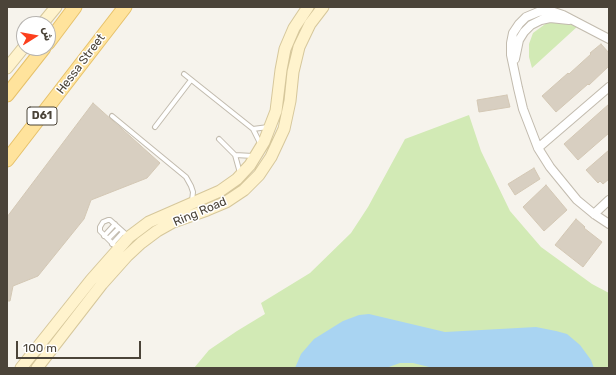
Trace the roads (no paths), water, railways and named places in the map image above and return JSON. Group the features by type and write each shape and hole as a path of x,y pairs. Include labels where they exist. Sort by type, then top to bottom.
{"main road":[{"path":"56,32 74,7"},
{"name":"Hessa Street","path":"7,160 125,7"},
{"path":"7,94 38,56"}],"street":[{"path":"49,16 56,7"},
{"name":"Ring Road","path":"21,368 91,280 115,246 126,234 149,222 220,191 240,176 259,152 271,126 276,111 281,70 286,49 294,28 308,7"},
{"name":"Ring Road","path":"37,368 102,284 141,243 157,231 173,222 226,202 244,190 259,175 271,157 284,129 290,101 293,72 299,47 310,24 323,7"},
{"path":"609,39 574,20 550,18 541,20 531,25 519,40 516,49 514,67 523,109 538,148 563,184 594,214 609,224"},
{"path":"7,68 17,56"},
{"path":"538,148 609,87"},
{"path":"594,214 609,200"}],"lane":[{"path":"184,74 253,129 257,134 259,152 235,155"},
{"path":"156,127 191,80"},
{"path":"112,116 186,177 193,192 191,204"},
{"path":"253,129 271,126"},
{"path":"219,139 235,155 239,165 240,176"},
{"path":"115,246 99,229 103,222 108,220 126,234"},
{"path":"104,236 117,226"},
{"path":"108,240 117,226"}],"water":[{"path":"369,314 445,332 536,327 556,331 567,334 580,345 591,360 594,368 433,368 413,363 400,363 386,368 295,368 301,354 314,339 343,321 359,315"}]}
